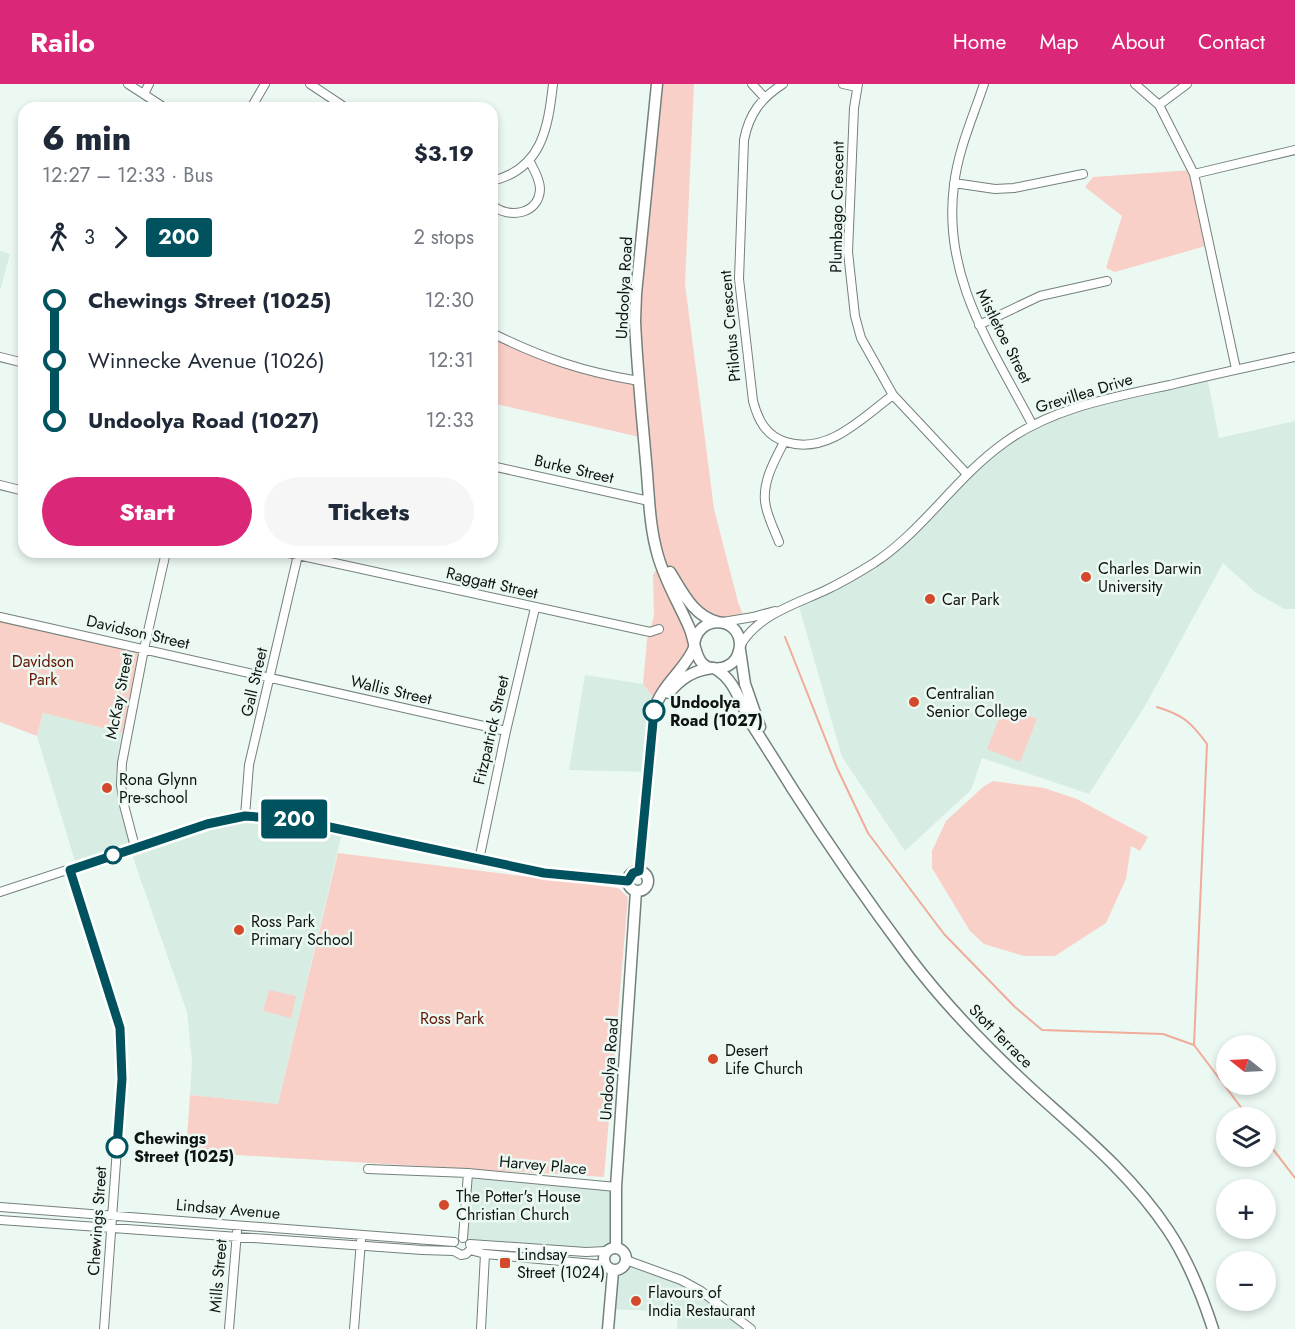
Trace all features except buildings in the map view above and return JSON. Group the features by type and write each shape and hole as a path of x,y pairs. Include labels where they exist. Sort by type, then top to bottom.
{"main road":[{"name":"Undoolya Road","path":"657,84 636,294 636,346 650,501 661,566 692,632 694,647 699,659 713,668"},
{"name":"Undoolya Road","path":"654,530 663,558 693,607 703,616 727,624 735,631 740,647"},
{"path":"639,871 654,711 660,694 694,647 700,630 719,622"},
{"path":"652,732 667,695 678,682 697,671 726,666 735,659 740,647"},
{"name":"Stott Terrace","path":"740,647 746,684 772,755"},
{"name":"Stott Terrace","path":"713,668 723,673 731,682 749,720 793,789 867,899 932,985 987,1046 1088,1138 1146,1200 1168,1231 1189,1268 1213,1329"},
{"path":"639,871 647,876 648,883 643,891 631,889 628,881 633,873 639,871"},
{"name":"Undoolya Road","path":"611,1250 636,891"},
{"path":"608,1329 609,1268 603,1258 611,1250 622,1251 626,1260 623,1267 609,1268"}],"street":[{"path":"128,84 156,102"},
{"path":"144,94 149,84"},
{"path":"255,102 266,84"},
{"path":"310,84 337,102"},
{"path":"498,179 530,162 538,149 548,123 553,84"},
{"path":"752,84 765,98"},
{"name":"Ptilotus Crescent","path":"783,84 765,98 750,117 744,140 739,279 753,401 762,425 784,442"},
{"path":"843,84 857,86"},
{"name":"Mistletoe Street","path":"984,84 960,154 954,183 951,212 957,262 963,287 980,325 1032,424"},
{"path":"1135,84 1159,105 1194,174 1236,369"},
{"path":"1159,105 1187,84"},
{"name":"Plumbago Crescent","path":"857,86 854,108 848,252 851,293 861,338 893,395 966,473"},
{"path":"1194,174 1295,150"},
{"path":"498,210 518,214 534,205 540,189 538,177 530,162"},
{"path":"954,183 995,189 1014,188 1083,174"},
{"path":"980,325 1040,296 1107,281"},
{"path":"498,336 581,370 639,381"},
{"path":"0,357 18,362"},
{"name":"Grevillea Drive","path":"740,647 756,627 798,603 847,580 893,550 915,530 966,473 1006,441 1032,424 1100,402 1295,357"},
{"path":"779,542 765,502 765,489 768,476 784,442 805,446 824,443 893,395"},
{"name":"Burke Street","path":"498,467 650,501"},
{"path":"0,485 18,490"},
{"name":"McKay Street","path":"135,847 124,805 121,785 122,763 165,558"},
{"name":"Gall Street","path":"245,816 249,765 296,558"},
{"name":"Raggatt Street","path":"310,558 650,632 659,629"},
{"name":"Grevillea Drive","path":"719,622 753,617 798,603"},
{"name":"Fitzpatrick Street","path":"479,860 535,608"},
{"name":"Davidson Street","path":"0,617 270,678"},
{"name":"Wallis Street","path":"270,678 506,731"},
{"path":"0,892 207,824 245,816 297,820 544,873 628,881"},
{"name":"Chewings Street","path":"70,870 114,1008 121,1039 122,1079 104,1329"},
{"name":"Harvey Place","path":"369,1169 468,1173 616,1187"},
{"path":"457,1244 468,1240 470,1247 466,1254 461,1255 457,1244 468,1173"},
{"name":"Lindsay Avenue","path":"0,1207 457,1244"},
{"name":"Lindsay Avenue","path":"0,1220 361,1246 457,1244"},
{"name":"Mills Street","path":"229,1329 238,1225"},
{"path":"354,1329 362,1235"},
{"path":"470,1247 586,1252 611,1250"},
{"path":"470,1247 485,1254 609,1268"},
{"path":"481,1329 485,1254"},
{"path":"626,1260 681,1280 701,1291 751,1329"}],"shaded area":[{"path":"0,251 10,254 0,291"},
{"name":"Charles Darwin University","path":"1207,376 1219,438 1295,421 1295,609 1284,609 1255,592 1223,563 1145,706 1089,794 982,758 971,790 905,851 842,757 798,603 875,563 985,457 1059,414"},
{"path":"585,675 643,684 657,702 649,772 569,770"},
{"name":"Ross Park Primary School","path":"43,713 127,734 121,785 135,847 245,816 343,829 278,1104 190,1095 192,1061 187,1012 130,849 77,868 37,736"},
{"path":"468,1173 616,1187 612,1247 602,1250 470,1243 466,1239 459,1238"},
{"path":"622,1259 681,1280 751,1329 677,1329 678,1312 609,1309 617,1268"}],"green space":[{"path":"657,84 694,84 685,284 714,509 738,602 745,620 711,620 679,588 666,568 659,551 651,513 644,438 498,404 498,336 545,357 639,381 636,346"},
{"path":"1192,170 1209,245 1115,272 1106,268 1122,216 1085,187 1093,177"},
{"path":"659,565 694,642 657,702 643,684 647,640 654,616 653,575"},
{"name":"Davidson Park","path":"0,617 144,649 127,734 43,713 37,736 0,722"},
{"path":"1004,706 1037,719 1020,762 987,749"},
{"path":"993,781 1044,788 1077,799 1148,837 1140,851 1131,846 1126,879 1106,923 1055,956 1024,956 984,944 970,931 932,868 932,851 946,821 983,787"},
{"name":"Ross Park","path":"338,853 618,888 628,897 604,1177 186,1152 190,1095 278,1104"},
{"path":"269,990 296,996 291,1018 263,1011"}],"waterway":[{"path":"785,637 837,768 868,833 944,934 1015,1007 1042,1030 1163,1034 1194,1045 1241,1107"},
{"path":"1157,707 1186,720 1207,744 1194,1045"},
{"path":"1276,1153 1295,1178"}],"bus line":[{"name":"200","path":"117,1147 122,1079 120,1028 70,870 207,824 245,816 297,820 544,873 628,881 630,875 639,871 654,711"}],"place":[{"name":"Charles Darwin University","path":"1086,577"},
{"name":"Car Park","path":"930,599"},
{"name":"Centralian Senior College","path":"914,702"},
{"name":"Undoolya Road (1027)","path":"654,711"},
{"name":"Rona Glynn Pre-school","path":"107,788"},
{"name":"Ross Park Primary School","path":"239,930"},
{"name":"Desert Life Church","path":"713,1059"},
{"name":"Chewings Street (1025)","path":"117,1147"},
{"name":"The Potter's House Christian Church","path":"444,1205"},
{"name":"Lindsay Street (1024)","path":"505,1263"},
{"name":"Flavours of India Restaurant","path":"636,1301"}]}
